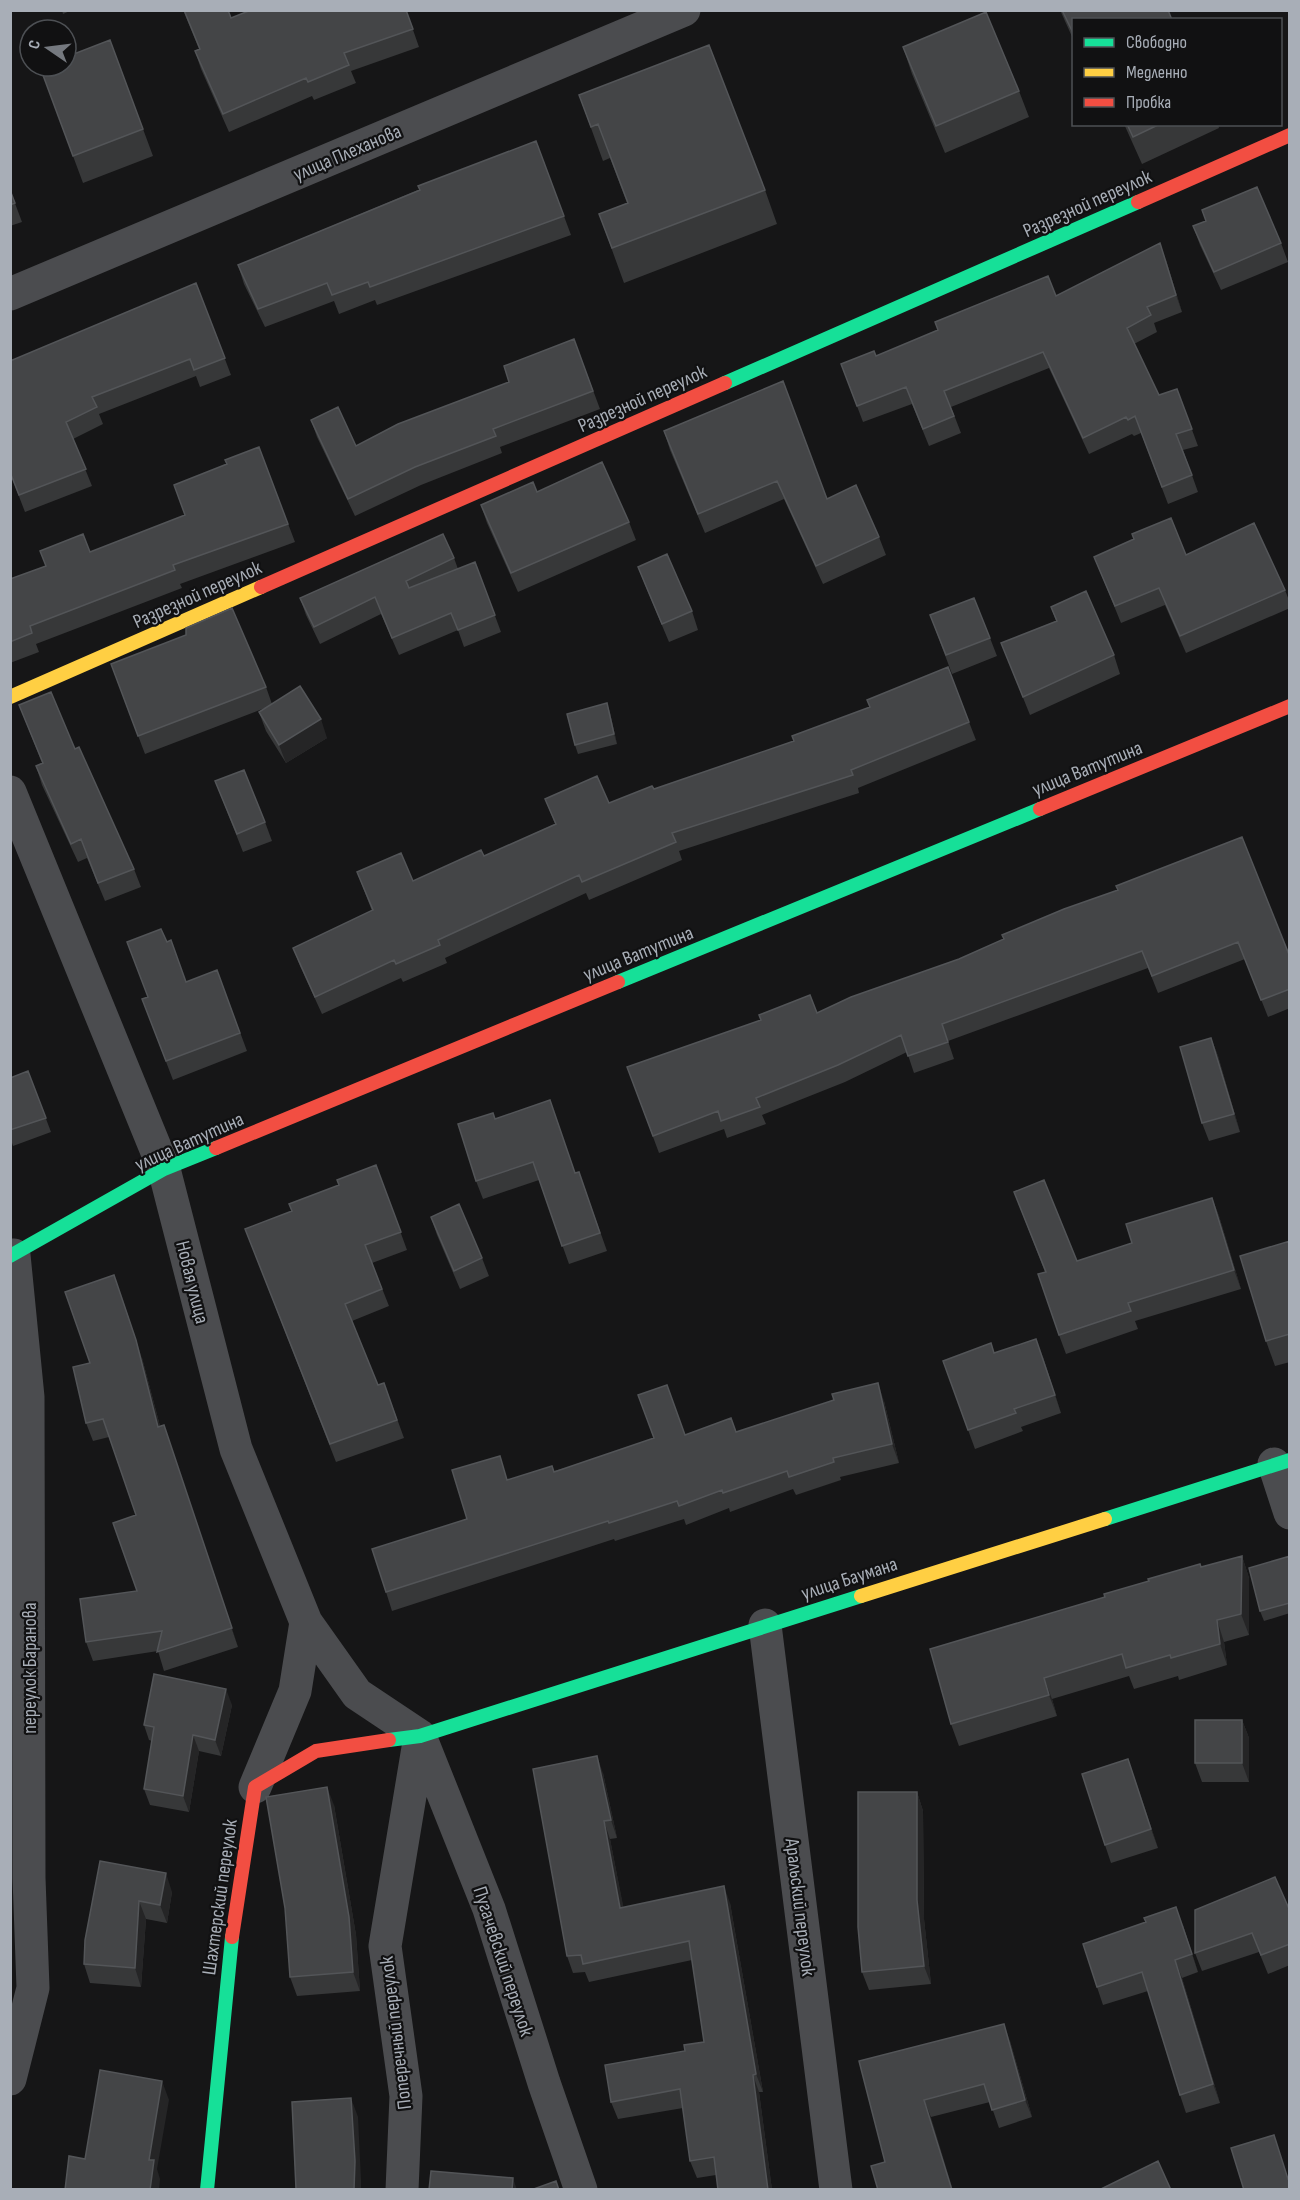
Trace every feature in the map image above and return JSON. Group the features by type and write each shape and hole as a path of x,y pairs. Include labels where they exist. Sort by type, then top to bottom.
{"street":[{"name":"улица Плеханова","path":"10,294 667,14"},
{"name":"Разрезной переулок","path":"10,697 1290,135"},
{"name":"улица Ватутина","path":"12,1255 164,1170 1290,706"},
{"name":"Новая улица","path":"10,792 164,1170 236,1449 306,1622 357,1694 420,1736"},
{"name":"переулок Баранова","path":"10,2079 33,1988 29,1866 28,1397 12,1255"},
{"path":"1282,1462 1290,1513"},
{"name":"улица Баумана","path":"420,1736 1282,1462"},
{"path":"255,1787 295,1691 306,1622"},
{"name":"Аральский переулок","path":"765,1625 836,2190"},
{"path":"255,1787 316,1751 420,1736"},
{"name":"Поперечный переулок","path":"402,2190 406,2096 385,1946 420,1736"},
{"name":"Пугачевский переулок","path":"420,1736 489,1909 544,2083 581,2190"},
{"name":"Шахтерский переулок","path":"207,2190 229,1955 255,1787"}],"building":[{"path":"184,10 228,10 231,18 251,10 406,10 413,29 344,53 349,65 308,82 306,78 223,114 195,51 200,49"},
{"path":"1062,10 1168,10 1171,18 1072,18 1072,31"},
{"path":"986,12 1019,91 936,126 903,47"},
{"path":"110,40 143,129 73,156 44,78 78,78 78,52"},
{"path":"709,45 765,190 612,248 599,214 628,203 598,124 591,127 579,95"},
{"path":"1128,126 1156,126 1133,137"},
{"path":"536,141 564,216 370,287 368,282 332,295 327,283 258,309 238,265 420,190 418,186"},
{"path":"1257,187 1281,243 1214,272 1193,226 1206,221 1202,210"},
{"path":"10,190 15,203 10,205"},
{"path":"1160,243 1176,295 1147,307 1151,315 1127,328 1159,395 1177,389 1192,429 1176,434 1192,475 1162,487 1135,416 1128,420 1126,417 1083,438 1043,352 944,391 954,416 923,429 906,387 857,406 841,364 874,351 876,356 938,330 935,322 1048,276 1056,296"},
{"path":"196,283 225,358 194,370 190,359 92,397 97,407 66,422 86,469 19,495 10,472 10,361"},
{"path":"574,339 593,391 493,429 496,436 415,467 348,499 311,420 338,407 356,446 398,424 509,382 504,366"},
{"path":"783,381 827,499 856,485 879,537 816,566 777,481 698,514 664,431"},
{"path":"259,447 288,524 173,565 175,570 30,626 32,633 10,642 10,579 46,566 40,551 83,534 90,552 185,515 174,485 227,464 225,460"},
{"path":"602,462 629,522 511,573 481,505 533,482 537,492"},
{"path":"1171,518 1186,555 1254,523 1285,590 1180,636 1159,588 1115,606 1094,557 1134,539 1132,534"},
{"path":"443,534 454,558 406,581 409,588 475,562 495,615 458,630 451,613 392,638 375,597 314,627 300,598"},
{"path":"667,554 692,611 662,624 638,567"},
{"path":"1086,591 1114,655 1023,697 1001,643 1057,621 1051,607"},
{"path":"974,598 990,638 946,655 930,615"},
{"path":"232,608 266,687 138,736 111,664 186,635 186,628"},
{"path":"948,667 969,722 851,770 853,775 672,833 676,842 582,882 579,875 438,940 440,945 396,964 394,960 315,997 293,948 373,910 357,872 401,853 413,881 481,850 484,856 556,824 545,799 597,776 609,803 652,786 654,789 794,741 792,736 870,707 867,700"},
{"path":"300,686 321,719 279,745 259,712"},
{"path":"51,692 75,749 79,747 134,869 98,883 81,839 71,844 36,766 43,763 19,705"},
{"path":"607,703 614,734 575,745 567,714"},
{"path":"244,770 265,822 237,834 215,781"},
{"path":"1242,837 1290,957 1290,989 1261,1000 1238,942 1152,976 1142,951 942,1024 948,1042 908,1056 901,1035 838,1065 756,1098 760,1107 721,1121 718,1111 653,1136 627,1067 761,1020 759,1015 810,995 817,1013 851,997 959,959 1004,939 1002,935 1064,909 1118,890 1116,886"},
{"path":"161,929 167,942 171,940 186,982 217,970 240,1033 166,1061 142,999 148,997 127,942"},
{"path":"1211,1038 1234,1114 1202,1123 1180,1047"},
{"path":"28,1071 46,1118 10,1130 10,1078"},
{"path":"550,1100 575,1173 579,1172 600,1233 562,1246 533,1162 476,1181 458,1124 493,1113 495,1119"},
{"path":"376,1165 401,1232 365,1245 382,1289 345,1304 378,1385 384,1383 397,1420 330,1444 245,1229 292,1211 289,1204 339,1185 337,1180"},
{"path":"1044,1180 1077,1261 1132,1243 1126,1224 1212,1198 1234,1270 1128,1303 1131,1311 1059,1335 1038,1274 1046,1272 1014,1192"},
{"path":"459,1204 482,1258 454,1271 431,1217"},
{"path":"1290,1241 1290,1334 1266,1341 1240,1256"},
{"path":"114,1275 136,1340 158,1427 164,1425 232,1628 157,1652 162,1631 86,1642 80,1599 137,1591 113,1523 136,1515 103,1419 86,1423 73,1367 90,1363 65,1292"},
{"path":"1036,1339 1055,1395 1014,1409 1016,1413 968,1430 943,1361 991,1343 994,1353"},
{"path":"878,1383 892,1444 833,1458 834,1462 789,1477 787,1471 723,1493 722,1490 679,1506 677,1501 609,1523 608,1521 386,1592 372,1549 467,1519 452,1470 500,1456 507,1480 552,1466 554,1472 654,1438 638,1395 667,1385 685,1435 731,1418 736,1432 834,1400 832,1394"},
{"path":"1242,1556 1241,1614 1217,1620 1220,1644 1126,1668 1122,1654 1044,1678 1049,1695 951,1724 930,1649 1105,1597 1104,1594 1149,1581 1148,1579 1200,1564 1201,1567"},
{"path":"1290,1556 1290,1603 1260,1611 1249,1568"},
{"path":"154,1674 226,1689 215,1740 193,1735 183,1796 144,1789 154,1727 144,1725"},
{"path":"1195,1720 1242,1720 1242,1763 1195,1763"},
{"path":"597,1756 611,1820 604,1821 620,1908 724,1886 756,2074 753,2075 768,2190 718,2190 714,2157 690,2161 680,2089 611,2102 605,2065 685,2051 684,2045 704,2042 689,1941 583,1964 581,1955 567,1956 533,1769"},
{"path":"1128,1759 1151,1829 1105,1845 1082,1774"},
{"path":"327,1787 349,1917 353,1972 290,1977 285,1908 266,1797"},
{"path":"858,1792 917,1792 917,1900 924,1966 862,1972 858,1927"},
{"path":"100,1861 166,1873 160,1905 139,1901 135,1968 84,1964 85,1940"},
{"path":"1275,1877 1290,1911 1290,1944 1261,1955 1252,1933 1195,1953 1195,1910"},
{"path":"1176,1907 1192,1954 1175,1960 1213,2084 1180,2095 1142,1972 1097,1987 1083,1944 1146,1922 1144,1918"},
{"path":"1004,2024 1025,2100 992,2110 984,2084 924,2100 952,2190 878,2190 871,2166 885,2162 859,2061"},
{"path":"100,2070 162,2081 149,2160 154,2160 150,2190 65,2190 69,2156 85,2159"},
{"path":"351,2098 355,2161 354,2190 283,2190 296,2189 292,2102"},
{"path":"1274,2135 1288,2179 1290,2178 1290,2190 1244,2190 1231,2148"},
{"path":"1158,2161 1171,2190 1099,2190"},
{"path":"431,2171 513,2178 512,2190 429,2190"},
{"path":"556,2181 559,2190 531,2190"}],"traffic: fast":[{"path":"725,383 1138,202"},
{"path":"618,982 1040,809"},
{"path":"10,1256 164,1169 216,1148"},
{"path":"1105,1519 1290,1460"},
{"path":"389,1740 420,1736 861,1596"},
{"path":"207,2190 232,1937"}],"traffic: slow":[{"path":"10,697 261,587"},
{"path":"861,1596 1105,1519"}],"traffic: jam":[{"path":"1138,202 1290,135"},
{"path":"261,587 725,383"},
{"path":"1040,809 1290,706"},
{"path":"216,1148 618,982"},
{"path":"232,1937 255,1787 316,1751 389,1740"}]}
